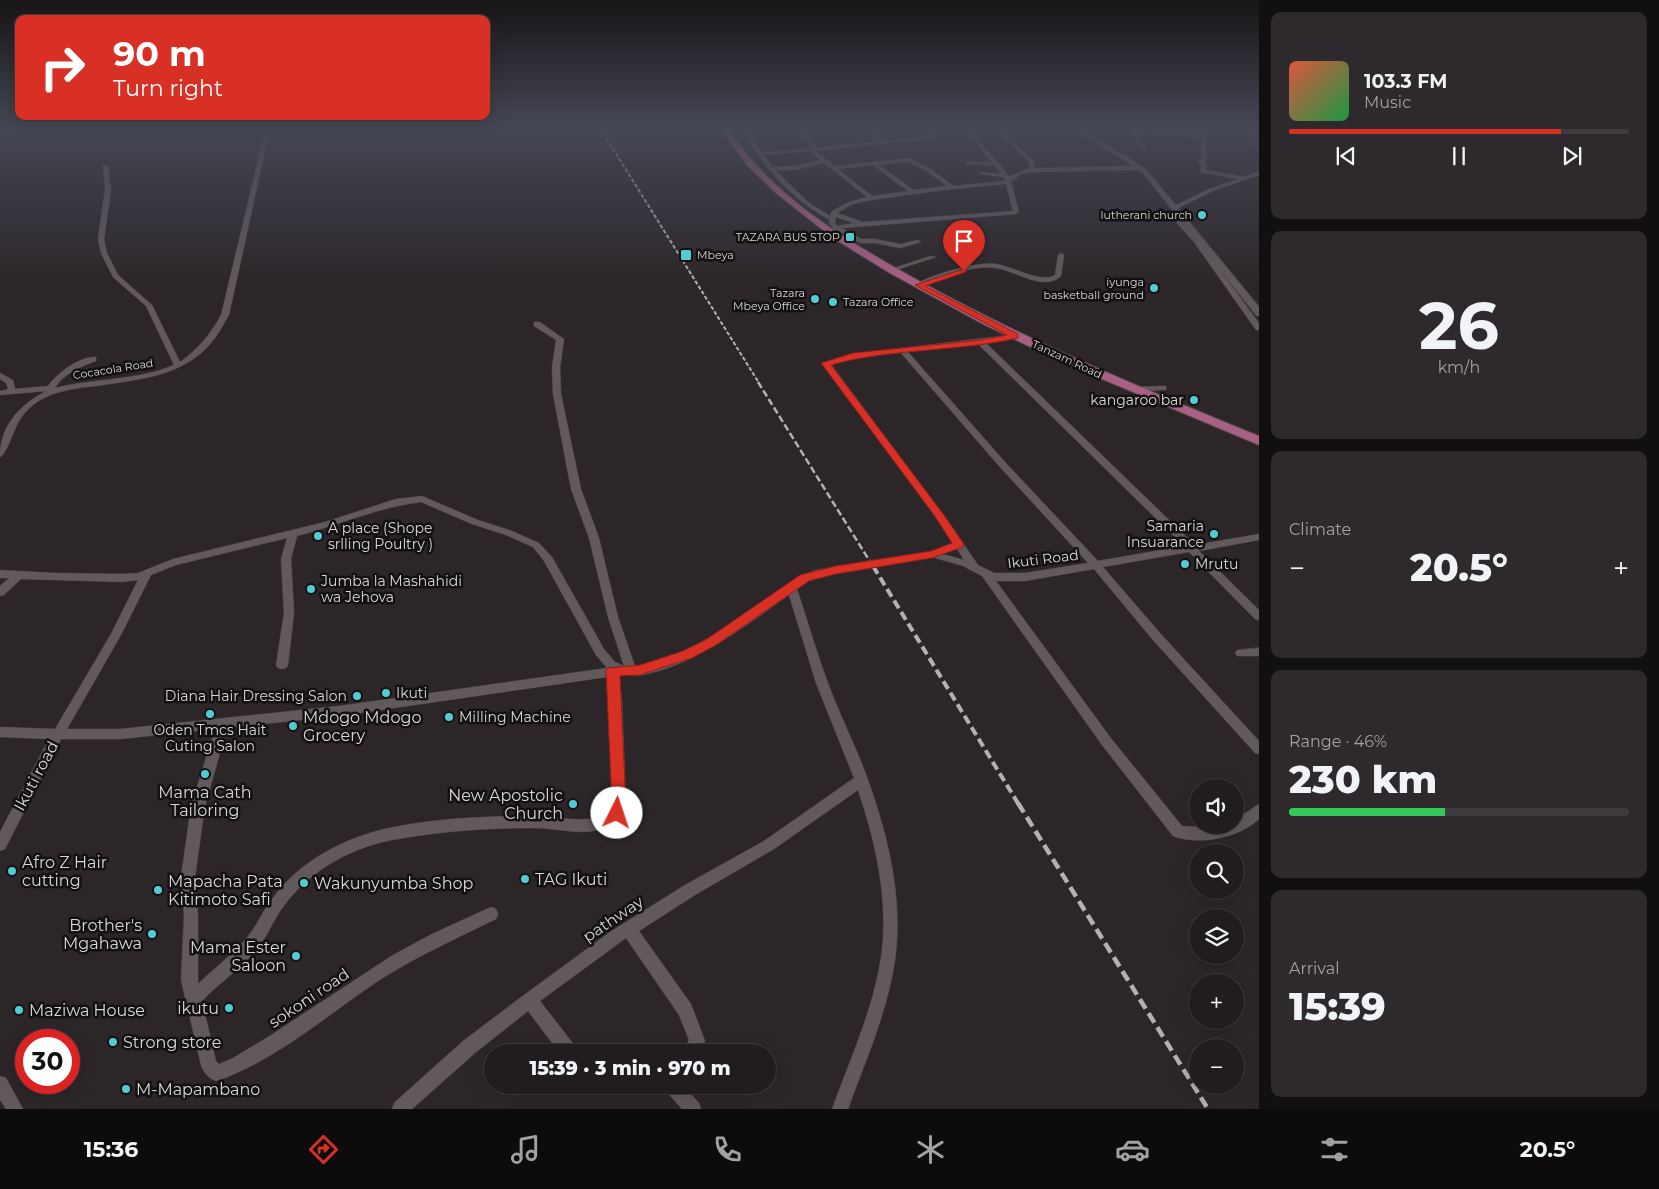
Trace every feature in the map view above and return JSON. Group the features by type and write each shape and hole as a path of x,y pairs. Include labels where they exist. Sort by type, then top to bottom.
{"highway":[{"name":"Tanzam Road","path":"767,180 787,198 835,229 891,270 918,285 1015,336 1132,389 1259,441"}],"street":[{"path":"107,180 108,190 101,233 104,253 115,276 149,305 178,366"},
{"name":"Cocacola Road","path":"0,454 3,441 21,412 50,390 142,378 178,366 205,348 225,315 256,180"},
{"path":"782,180 800,197 833,216 864,224"},
{"path":"848,180 871,198"},
{"path":"896,180 913,192"},
{"path":"942,180 952,187"},
{"path":"835,229 864,224 1016,212 1008,180 871,198 851,203 836,210 833,216 832,223 835,229 860,241 875,241 900,246 918,242"},
{"path":"1153,180 1259,313"},
{"path":"1174,208 1211,190 1238,180"},
{"path":"1182,218 1178,221 1180,224 1196,241 1259,328"},
{"path":"918,285 982,265 1003,268 1036,279 1052,280 1058,276 1061,255"},
{"path":"891,270 933,257"},
{"path":"192,999 251,945 280,898 292,885 322,862 349,846 392,834 432,828 533,822 593,824 610,818 617,813 619,806 618,744 622,671 612,610 594,538 576,489 557,394 556,368 560,339 537,324"},
{"path":"1015,336 980,342 853,356 826,363 1106,741 1178,832 1203,834 1230,829 1250,818 1259,810"},
{"path":"980,342 1259,616"},
{"path":"903,351 1002,464 1096,565 1156,636 1259,749"},
{"path":"0,393 50,390 60,376 93,359"},
{"path":"0,376 10,382 12,388 9,392"},
{"path":"1132,389 1163,388"},
{"path":"0,574 122,578 146,574 173,562 293,533 396,502 417,499 428,501 465,518 510,533 536,546 548,559 600,652 609,664 622,671"},
{"path":"282,665 289,613 286,559 293,533"},
{"name":"Ikuti Road","path":"932,554 958,560 996,578 1024,577 1259,537"},
{"path":"0,732 120,734 415,701 662,664 688,655 711,642 805,578 820,573 932,554 959,544"},
{"name":"Ikuti road","path":"0,845 58,734 116,635 146,574"},
{"path":"0,592 18,576"},
{"path":"792,588 826,694 862,780 878,835 889,900 890,939 883,982 840,1109"},
{"path":"1241,653 1259,652"},
{"name":"sokoni road","path":"223,722 198,806 188,877 191,916 189,980 209,1065 216,1073 240,1063 303,1025 400,959 491,914"},
{"name":"pathway","path":"400,1109 469,1048 529,1000 628,928 769,845 862,780"},
{"path":"628,928 685,1010 692,1022 698,1042 696,1044"},
{"path":"529,1000 563,1044"},
{"path":"0,1084 15,1109"},
{"path":"680,1094 693,1109"}],"railway":[{"path":"632,180 759,383"},
{"path":"758,382 874,568"},
{"path":"873,566 1019,805"},
{"path":"1018,803 1208,1109"}],"place":[{"name":"lutherani church","path":"1202,215"},
{"name":"TAZARA BUS STOP","path":"850,237"},
{"name":"Mbeya","path":"686,255"},
{"name":"iyunga basketball ground","path":"1154,288"},
{"name":"Tazara Mbeya Office","path":"815,299"},
{"name":"Tazara Office","path":"833,302"},
{"name":"kangaroo bar","path":"1194,400"},
{"name":"Samaria Insuarance","path":"1214,534"},
{"name":"A place (Shope srlling Poultry )","path":"318,536"},
{"name":"Mrutu","path":"1185,564"},
{"name":"Jumba la Mashahidi wa Jehova","path":"311,589"},
{"name":"Ikuti","path":"386,693"},
{"name":"Diana Hair Dressing Salon","path":"357,696"},
{"name":"Oden Tmcs Hait Cuting Salon","path":"210,714"},
{"name":"Milling Machine","path":"449,717"},
{"name":"Mdogo Mdogo Grocery","path":"293,726"},
{"name":"Mama Cath Tailoring","path":"205,774"},
{"name":"New Apostolic Church","path":"573,804"},
{"name":"Afro Z Hair cutting","path":"12,871"},
{"name":"TAG Ikuti","path":"525,879"},
{"name":"Wakunyumba Shop","path":"304,883"},
{"name":"Mapacha Pata Kitimoto Safi","path":"158,890"},
{"name":"Brother's Mgahawa","path":"152,934"},
{"name":"Mama Ester Saloon","path":"296,956"},
{"name":"ikutu","path":"229,1008"},
{"name":"Maziwa House","path":"19,1010"},
{"name":"Strong store","path":"113,1042"},
{"name":"M-Mapambano","path":"126,1089"}],"route":[{"path":"617,813 619,806 616,700 613,671 640,670 688,655 711,642 805,578 820,573 871,563 932,554 945,551 959,544 938,513 838,383 826,363 853,356 980,342 1015,336 918,285 964,271"}]}
